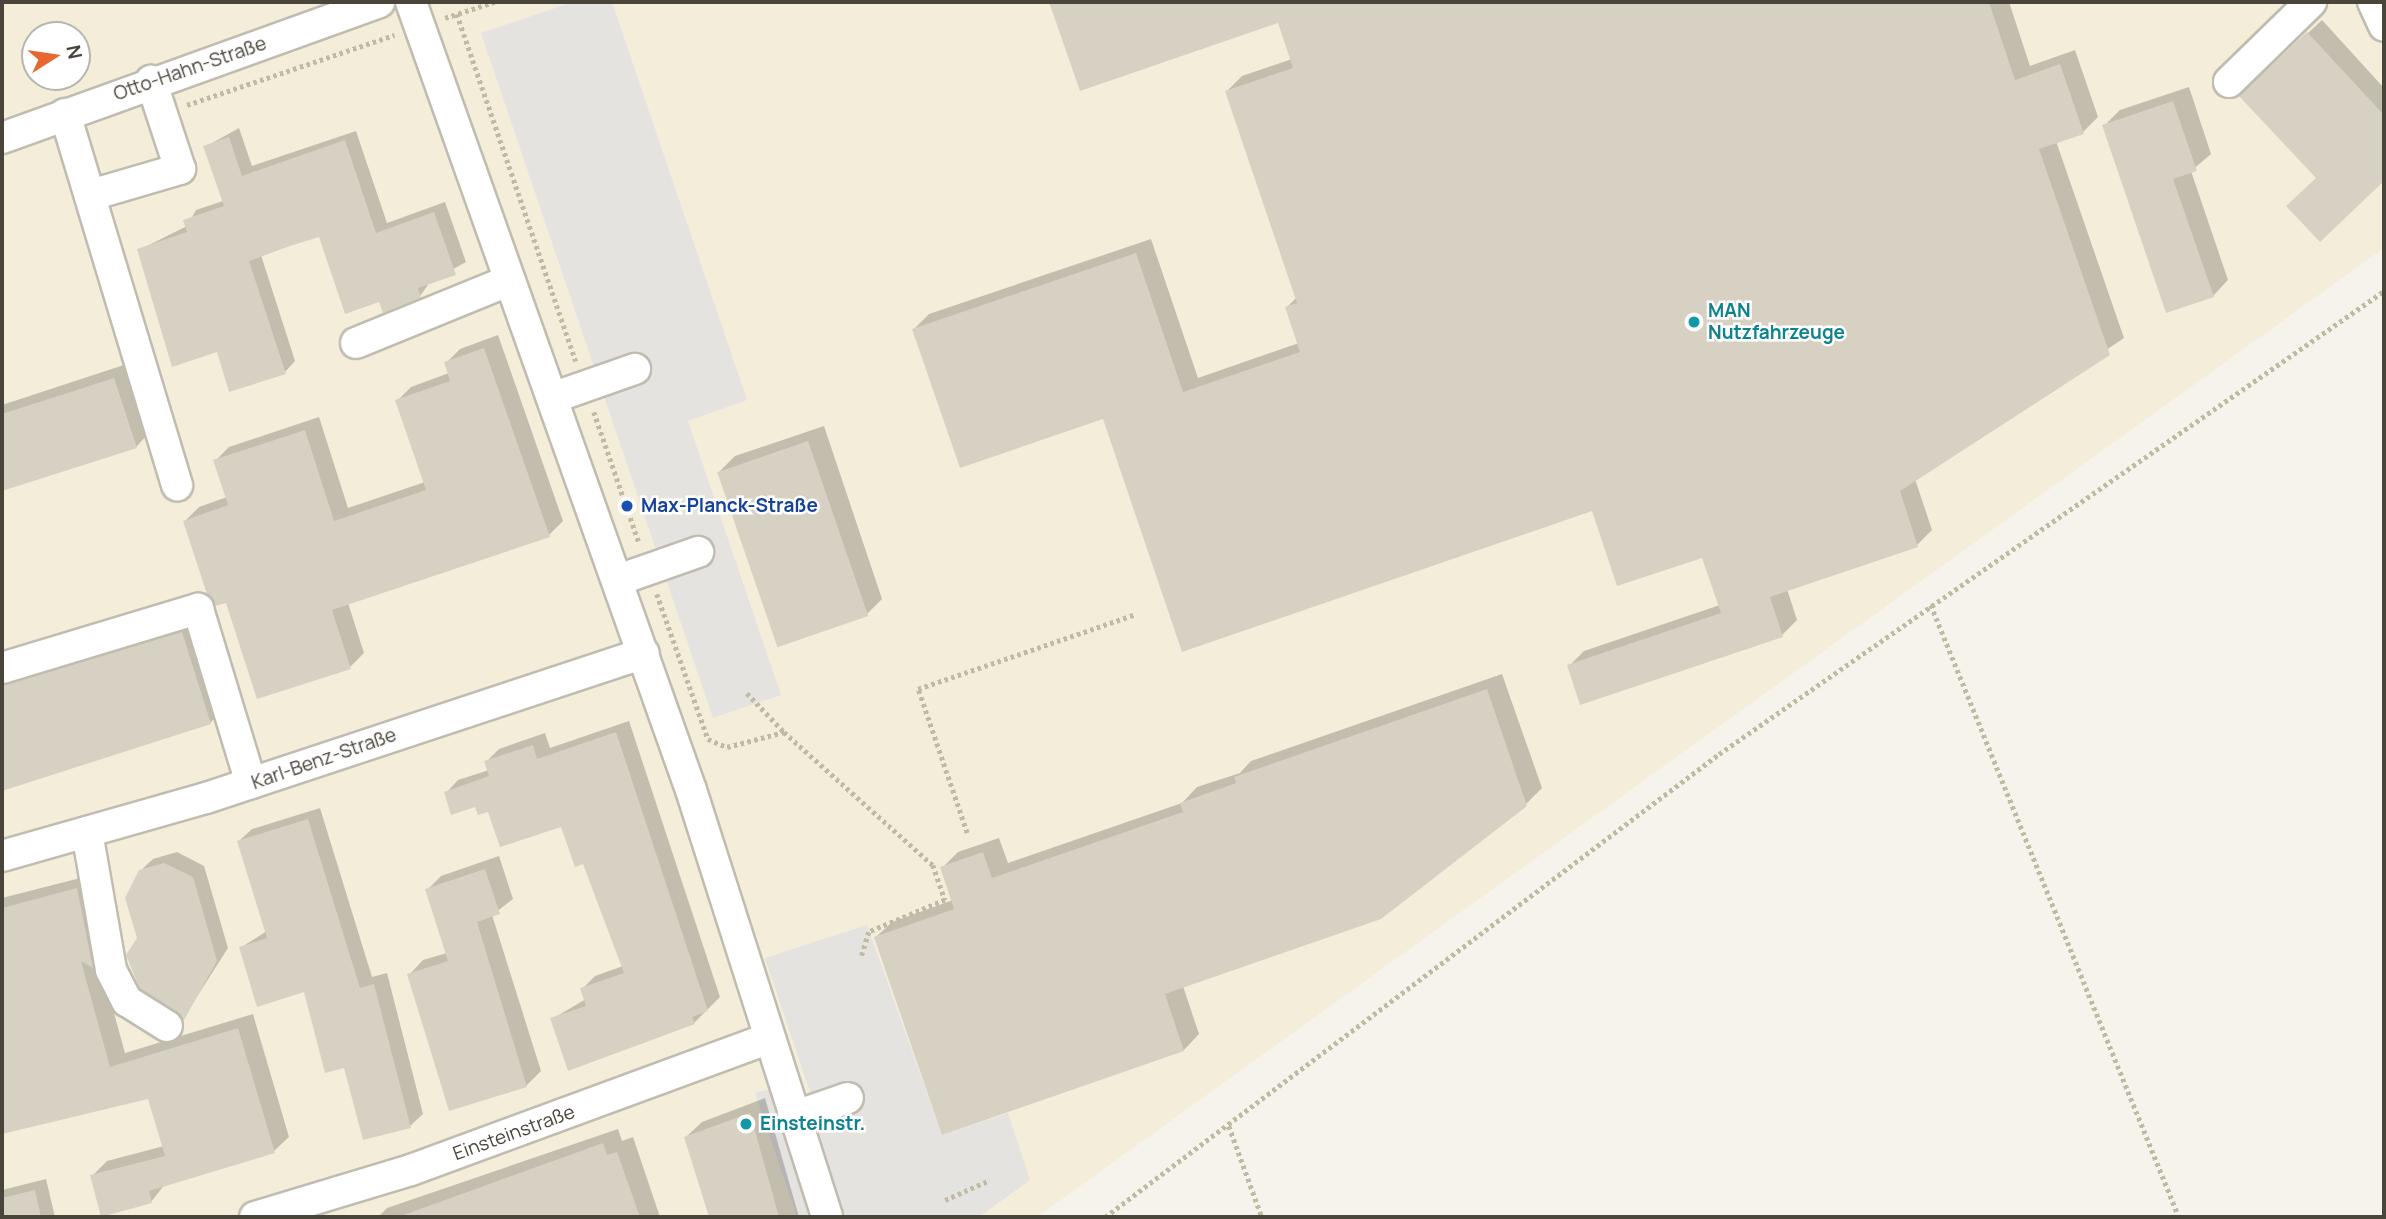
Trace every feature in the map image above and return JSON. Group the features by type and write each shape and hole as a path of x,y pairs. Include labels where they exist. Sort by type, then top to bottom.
{"street":[{"name":"Otto-Hahn-Straße","path":"2,138 151,81 379,2"},
{"path":"2229,82 2311,2"},
{"path":"2373,2 2384,26"},
{"path":"415,14 644,653 827,1217"},
{"path":"91,195 180,169 151,81"},
{"path":"65,114 177,486"},
{"path":"356,343 510,280"},
{"path":"552,398 635,369"},
{"path":"618,580 698,552"},
{"path":"2,668 198,609 251,783"},
{"name":"Karl-Benz-Straße","path":"3,850 87,832 251,783 644,653"},
{"path":"87,832 111,970 127,1001 167,1026"},
{"name":"Einsteinstraße","path":"255,1217 411,1170 769,1038"},
{"path":"793,1117 848,1098"}],"path":[{"path":"162,113 415,14 457,14 494,2"},
{"path":"457,14 708,739 727,747 783,732"},
{"path":"1105,1217 1719,754 2384,291"},
{"path":"1931,605 2179,1217"},
{"path":"967,833 918,690 1136,614"},
{"path":"747,692 783,732 933,866 945,900 869,932 861,958"},
{"path":"1229,1126 1262,1217"},
{"path":"945,1200 990,1180"}],"shaded area":[{"path":"2,2 2384,2 2384,248 1037,1217 2,1217"},
{"path":"573,2 612,2 747,400 688,421 781,695 713,718 481,33"},
{"path":"867,925 942,1135 1008,1113 1030,1180 979,1217 797,1217 755,1093 783,1086 819,1119 765,958"}],"building":[{"name":"MAN Nutzfahrzeuge","path":"1049,2 1989,2 2015,80 2060,64 2084,134 2039,149 2110,355 1900,491 1918,547 1770,597 1783,637 1580,705 1567,665 1721,613 1702,558 1617,586 1592,511 1182,652 1103,419 960,468 912,329 1136,253 1183,392 1300,352 1285,307 1297,303 1225,91 1293,68 1278,23 1080,91"},
{"path":"2307,32 2384,115 2384,181 2320,242 2286,206 2316,178 2239,96"},
{"path":"2173,101 2197,171 2173,179 2214,297 2166,313 2102,125"},
{"path":"229,137 242,176 345,140 376,233 434,212 456,275 418,288 421,298 383,313 379,302 345,314 319,237 290,246 249,261 286,374 229,392 217,352 172,367 137,249 187,232 183,220 224,206 203,146"},
{"path":"484,348 550,537 332,610 351,669 257,699 226,603 215,606 207,594 183,521 228,505 213,460 305,430 334,521 426,490 395,400 450,381 444,362"},
{"path":"114,378 137,448 2,491 2,414"},
{"path":"808,441 868,616 777,647 717,472"},
{"path":"182,632 211,724 2,791 2,685"},
{"path":"1487,689 1527,806 1381,919 1165,994 1184,1051 942,1135 874,937 954,909 940,867 983,852 992,878 1183,812 1180,803 1236,783 1234,777"},
{"path":"616,732 708,1011 692,1017 695,1024 568,1071 550,1018 586,1006 580,988 624,973 583,864 575,867 561,827 500,847 488,812 478,815 475,807 451,815 444,792 489,776 484,761 533,745 537,759"},
{"path":"308,819 360,988 374,984 411,1128 363,1140 344,1068 325,1073 304,992 257,1007 239,947 267,938 237,841"},
{"path":"164,863 193,877 217,961 184,1020 140,989 126,955 137,938 125,898 139,870"},
{"path":"485,869 500,914 477,922 527,1087 449,1111 407,974 448,961 425,889"},
{"path":"77,888 93,968 81,961 110,1067 238,1028 275,1153 149,1191 152,1203 101,1217 90,1175 165,1156 148,1099 2,1134 2,908"},
{"path":"750,1113 779,1217 709,1217 684,1137"},
{"path":"603,1143 607,1155 617,1152 640,1217 398,1217"},
{"path":"35,1190 41,1217 2,1217 2,1198"}],"place":[{"name":"MAN Nutzfahrzeuge","path":"1694,322"},
{"name":"Max-Planck-Straße","path":"627,506"},
{"name":"Einsteinstr.","path":"746,1124"}]}
